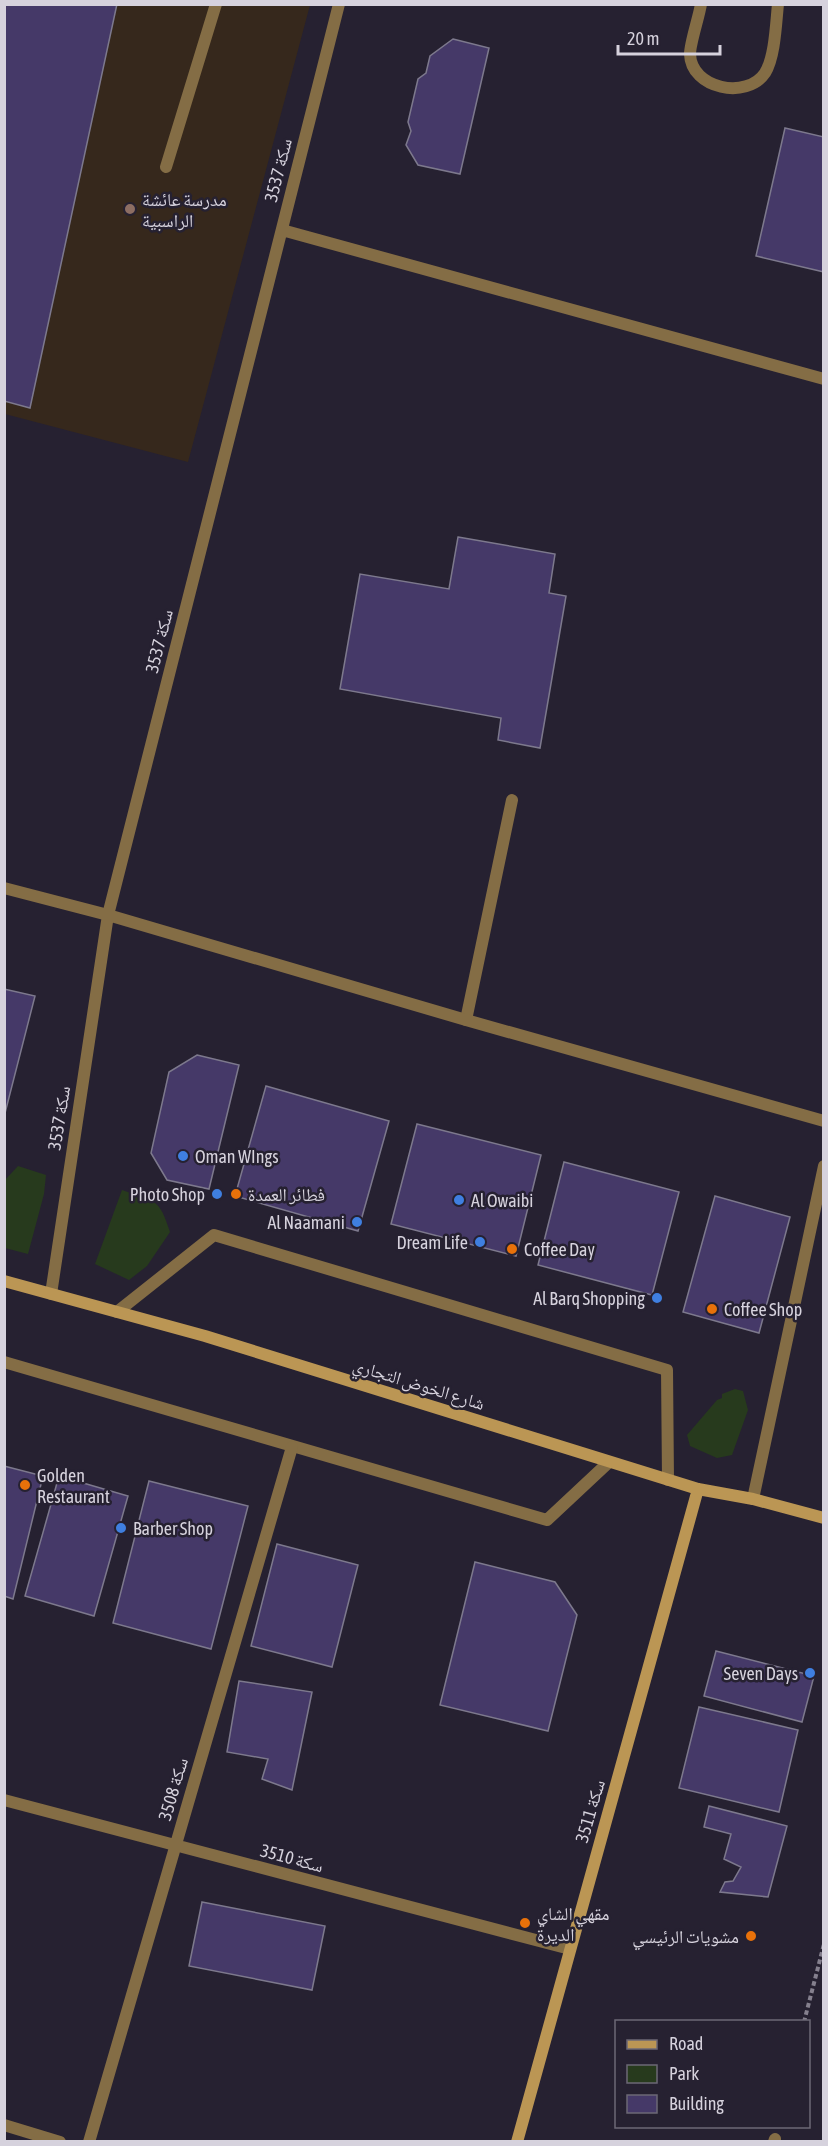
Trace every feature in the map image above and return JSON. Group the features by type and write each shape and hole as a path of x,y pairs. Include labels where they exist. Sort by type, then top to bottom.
{"street":[{"path":"166,167 216,4"},
{"name":"سكة 3537","path":"51,1294 108,915 339,4"},
{"path":"702,4 690,54 695,71 711,83 732,89 752,85 765,72 772,52 778,4"},
{"path":"282,230 824,379"},
{"path":"466,1020 512,800"},
{"path":"4,888 108,915 466,1020 824,1121"},
{"path":"753,1499 824,1166"},
{"path":"117,1311 214,1235 667,1370 668,1480"},
{"name":"شارع الخوض التجاري","path":"4,1281 205,1336 698,1489 753,1499 824,1518"},
{"path":"4,1362 547,1520 609,1462"},
{"name":"سكة 3508","path":"89,2142 292,1447"},
{"name":"سكة 3511","path":"517,2142 698,1489"},
{"name":"سكة 3510","path":"4,1800 570,1949"},
{"path":"4,2125 60,2142"}],"path":[{"path":"805,2020 824,1944"}],"shaded area":[{"name":"مدرسة عائشة الراسبية","path":"4,5 310,5 188,462 5,414"}],"green space":[{"path":"18,1166 46,1175 44,1194 28,1254 5,1248 5,1180"},
{"path":"122,1190 149,1199 159,1206 170,1232 147,1266 129,1280 95,1264"},
{"path":"735,1389 743,1391 748,1410 732,1455 717,1458 690,1446 687,1435 717,1400 722,1398 722,1394"}],"building":[{"path":"4,4 117,4 30,408 4,401"},
{"path":"453,39 489,48 460,174 418,165 406,145 411,131 408,122 418,79 426,73 430,56"},
{"path":"785,128 824,137 824,272 756,256"},
{"path":"458,537 555,554 549,593 566,596 540,748 498,740 501,718 340,689 360,574 449,589"},
{"path":"4,989 35,996 4,1117"},
{"path":"197,1055 239,1065 209,1189 167,1180 151,1153 169,1072"},
{"path":"266,1086 389,1121 358,1231 235,1196"},
{"path":"417,1124 541,1155 516,1256 391,1224"},
{"path":"564,1162 679,1192 652,1295 538,1265"},
{"path":"715,1196 790,1217 759,1333 683,1312"},
{"path":"4,1466 43,1476 13,1599 4,1596"},
{"path":"59,1476 128,1496 94,1616 25,1596"},
{"path":"149,1481 248,1506 211,1649 113,1623"},
{"path":"277,1544 358,1565 332,1667 251,1646"},
{"path":"475,1562 555,1582 577,1615 548,1731 440,1705"},
{"path":"716,1651 814,1676 802,1722 704,1696"},
{"path":"239,1681 312,1692 292,1790 262,1779 268,1759 227,1752"},
{"path":"699,1707 798,1730 779,1812 679,1788"},
{"path":"709,1806 787,1826 768,1897 720,1892 725,1882 733,1881 741,1867 724,1859 731,1834 704,1827"},
{"path":"202,1902 325,1926 312,1990 189,1966"}],"place":[{"name":"مدرسة عائشة الراسبية","path":"130,209"},
{"name":"Oman WIngs","path":"183,1156"},
{"name":"Photo Shop","path":"217,1194"},
{"name":"فطائر العمدة","path":"236,1194"},
{"name":"Al Owaibi","path":"459,1200"},
{"name":"Al Naamani","path":"357,1222"},
{"name":"Dream Life","path":"480,1242"},
{"name":"Coffee Day","path":"512,1249"},
{"name":"Al Barq Shopping","path":"657,1298"},
{"name":"Coffee Shop","path":"712,1309"},
{"name":"Golden Restaurant","path":"25,1485"},
{"name":"Barber Shop","path":"121,1528"},
{"name":"Seven Days","path":"810,1673"},
{"name":"مقهي الشاي الديرة","path":"525,1923"},
{"name":"مشويات الرئيسي","path":"751,1936"}]}
